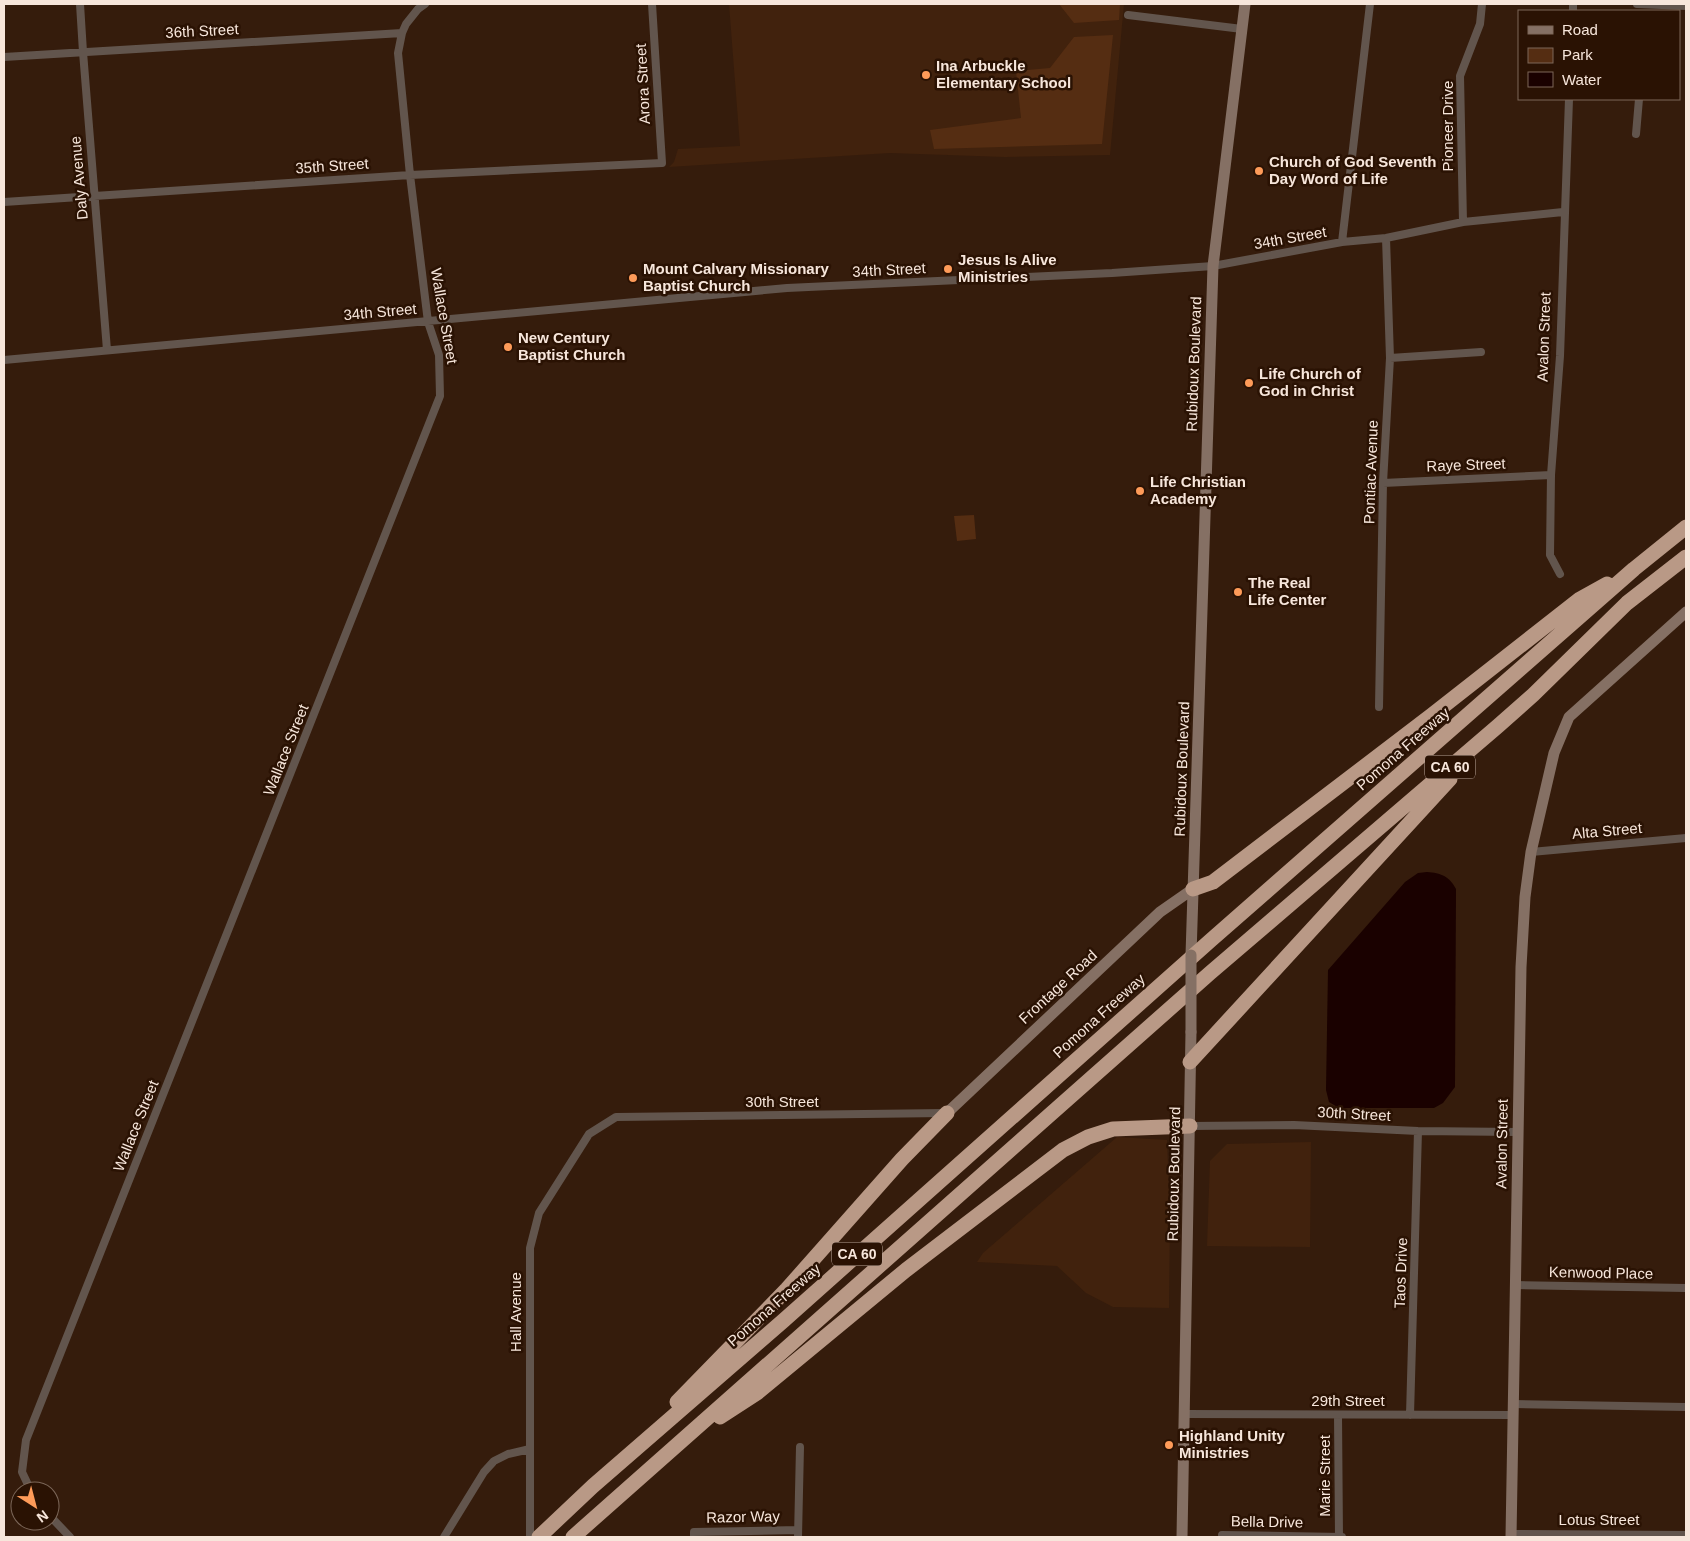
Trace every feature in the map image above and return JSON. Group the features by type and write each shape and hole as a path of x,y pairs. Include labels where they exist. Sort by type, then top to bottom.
{"highway":[{"name":"Pomona Freeway","path":"539,1537 593,1486 783,1321 1211,940 1634,569 1686,527"},
{"name":"CA 60","path":"573,1537 1203,980 1533,695 1627,603 1686,557"},
{"path":"1193,889 1213,882 1580,599 1634,569"},
{"path":"1190,1062 1436,793 1533,695"},
{"path":"593,1486 787,1289 902,1159 948,1113"},
{"path":"683,1441 757,1393 906,1270 1064,1150 1088,1137 1113,1129 1190,1126"}],"main road":[{"name":"Rubidoux Boulevard","path":"1182,1537 1190,1126 1191,922 1212,266 1245,4"},
{"name":"Avalon Street","path":"1511,1535 1521,967 1525,897 1531,852 1554,754 1569,717 1686,612"},
{"name":"Frontage Road","path":"948,1113 1160,912 1193,889"}],"street":[{"name":"Daly Avenue","path":"80,4 107,350"},
{"name":"Wallace Street","path":"26,1481 22,1472 26,1440 440,396 439,355 428,322 410,174 399,60 402,32 411,16 425,4"},
{"name":"Arora Street","path":"652,4 662,163"},
{"path":"1342,242 1370,4"},
{"name":"Pioneer Drive","path":"1463,222 1460,76 1480,24 1482,4"},
{"path":"1637,4 1686,6"},
{"path":"1128,16 1242,29"},
{"name":"36th Street","path":"4,57 402,32"},
{"name":"Avalon Street","path":"1560,574 1550,555 1551,475 1560,356 1569,100"},
{"path":"1636,134 1639,100"},
{"name":"35th Street","path":"4,202 410,174 662,163"},
{"name":"34th Street","path":"4,360 787,288 1112,273 1212,266 1342,242 1386,238 1463,222 1564,212"},
{"name":"Pontiac Avenue","path":"1379,707 1384,483 1390,358 1386,238"},
{"path":"1390,358 1481,352"},
{"name":"Raye Street","path":"1384,483 1551,475"},
{"name":"Alta Street","path":"1531,852 1686,838"},
{"name":"30th Street","path":"616,1117 948,1113"},
{"name":"Hall Avenue","path":"530,1537 530,1248 539,1213 589,1134 616,1117"},
{"name":"30th Street","path":"1190,1126 1294,1125 1418,1131 1517,1132"},
{"name":"Taos Drive","path":"1410,1415 1418,1131"},
{"name":"Kenwood Place","path":"1515,1286 1686,1288"},
{"name":"29th Street","path":"1184,1414 1410,1415 1513,1410 1686,1407"},
{"name":"Marie Street","path":"1338,1415 1340,1537"},
{"path":"798,1534 800,1447"},
{"path":"444,1537 484,1472 494,1462 508,1454 530,1449"},
{"path":"60,1526 70,1537"},
{"name":"Razor Way","path":"694,1537 694,1532 798,1534"},
{"name":"Bella Drive","path":"1222,1535 1340,1537"},
{"name":"Lotus Street","path":"1511,1535 1686,1535"}],"shaded area":[{"name":"Ina Arbuckle Elementary School","path":"729,4 1124,4 1110,155 1005,157 890,153 669,167 674,162 678,149 740,146"},
{"path":"1117,1137 1167,1140 1170,1215 1169,1308 1113,1307 1086,1293 1057,1266 977,1262 983,1253"},
{"path":"1311,1142 1310,1247 1207,1246 1210,1161 1227,1144"}],"green space":[{"path":"1059,4 1120,4 1119,20 1074,23"},
{"path":"1113,35 1102,144 934,149 930,130 1021,118 1016,71 1050,68 1074,37"},
{"path":"974,515 976,539 957,541 954,516"}],"water":[{"path":"1427,872 1444,876 1456,889 1455,1087 1443,1103 1434,1108 1339,1108 1329,1102 1326,1090 1328,970 1405,882 1418,873"}],"place":[{"name":"Ina Arbuckle Elementary School","path":"926,75"},
{"name":"Church of God Seventh Day Word of Life","path":"1259,171"},
{"name":"Jesus Is Alive Ministries","path":"948,269"},
{"name":"Mount Calvary Missionary Baptist Church","path":"633,278"},
{"name":"New Century Baptist Church","path":"508,347"},
{"name":"Life Church of God in Christ","path":"1249,383"},
{"name":"Life Christian Academy","path":"1140,491"},
{"name":"The Real Life Center","path":"1238,592"},
{"name":"Highland Unity Ministries","path":"1169,1445"}]}
